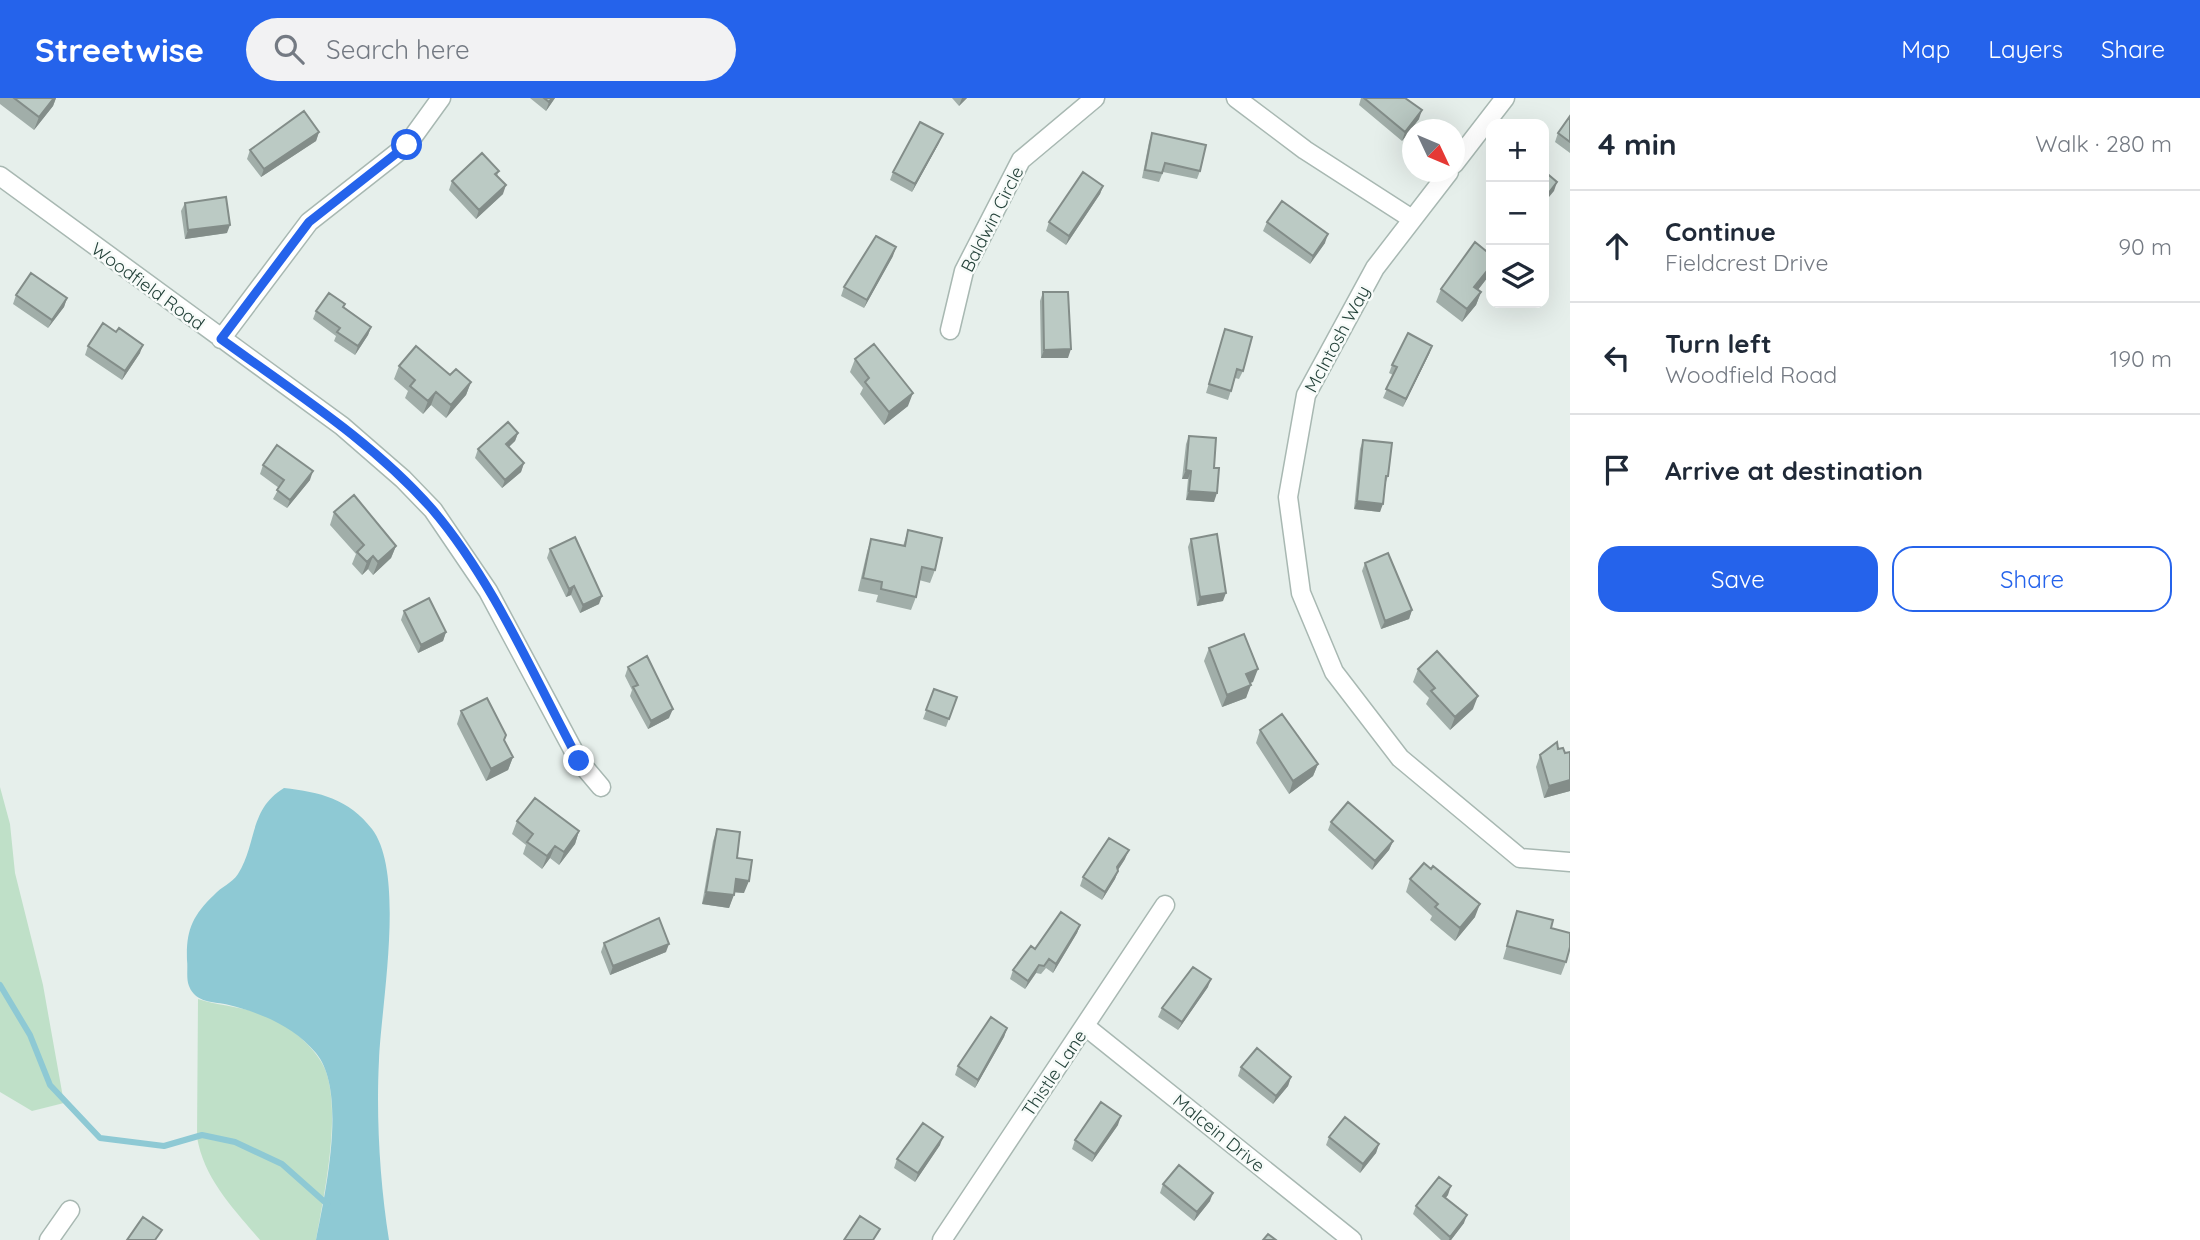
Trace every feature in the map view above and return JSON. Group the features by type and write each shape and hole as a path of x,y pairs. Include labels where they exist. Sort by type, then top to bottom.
{"street":[{"path":"221,339 309,222 407,145 441,98"},
{"name":"Baldwin Circle","path":"950,330 964,271 1021,160 1095,98"},
{"path":"1236,98 1305,150 1412,219"},
{"path":"1465,150 1506,98"},
{"name":"Woodfield Road","path":"0,176 372,450 433,510 488,591 579,761 601,787"},
{"name":"McIntosh Way","path":"1441,182 1375,268 1306,394 1288,497 1301,593 1334,672 1400,758 1520,858 1570,862"},
{"name":"Thistle Lane","path":"942,1240 1165,905"},
{"name":"Malcein Drive","path":"1085,1026 1352,1240"},
{"path":"50,1240 70,1210"}],"green space":[{"path":"0,787 10,824 15,873 43,985 64,1103 32,1111 0,1092"},
{"path":"198,999 257,1012 276,1020 304,1041 325,1069 330,1087 332,1130 316,1240 260,1240 221,1192 206,1166 197,1137"}],"water":[{"path":"284,788 322,795 354,810 372,829 382,850 388,876 390,907 379,1060 378,1127 389,1240 316,1240 328,1171 332,1117 331,1092 326,1070 316,1053 288,1028 241,1008 201,999 192,992 188,983 187,950 192,924 206,903 238,874 259,817 273,796"}],"building":[{"path":"14,98 54,98 39,117"},
{"path":"1364,98 1405,98 1422,110 1415,119 1402,119 1402,130"},
{"path":"304,111 319,132 264,169 250,150"},
{"path":"1570,116 1570,142 1558,133"},
{"path":"920,122 943,134 915,184 893,172"},
{"path":"1152,133 1206,145 1200,171 1165,163 1162,173 1145,170"},
{"path":"482,153 499,171 495,174 506,185 479,210 452,181"},
{"path":"1083,172 1103,186 1069,236 1049,222"},
{"path":"1549,175 1557,182 1549,192"},
{"path":"226,197 230,225 188,230 185,203"},
{"path":"1282,201 1328,234 1313,256 1267,222"},
{"path":"876,236 896,247 867,300 844,287"},
{"path":"1475,242 1486,251 1486,272 1474,287 1481,292 1467,309 1441,289"},
{"path":"31,273 67,298 52,320 16,295"},
{"path":"1043,292 1068,292 1071,349 1044,350"},
{"path":"329,293 371,327 358,346 337,332 340,328 316,311"},
{"path":"103,323 116,332 119,328 143,345 125,371 88,346"},
{"path":"1225,329 1252,337 1243,371 1237,369 1231,391 1209,384"},
{"path":"1408,333 1432,346 1406,399 1386,389 1397,367 1392,365"},
{"path":"874,344 913,393 889,412 865,382 869,378 855,359"},
{"path":"416,346 450,375 456,369 471,382 451,405 436,392 428,401 410,386 415,380 399,366"},
{"path":"508,422 518,433 506,444 524,463 505,480 478,449"},
{"path":"1189,436 1216,438 1214,468 1219,468 1217,493 1189,491 1191,471 1186,470"},
{"path":"1363,440 1392,443 1383,504 1357,501"},
{"path":"277,445 313,471 290,500 277,490 284,480 263,465"},
{"path":"354,495 396,546 378,562 373,556 367,562 357,552 364,545 334,512"},
{"path":"908,530 942,538 935,570 922,567 916,597 881,589 882,582 863,578 871,539 905,546"},
{"path":"1217,534 1226,593 1200,597 1191,539"},
{"path":"575,537 602,596 583,605 574,586 569,589 550,549"},
{"path":"1388,553 1412,610 1385,621 1365,563"},
{"path":"429,598 446,632 421,645 404,611"},
{"path":"1244,634 1258,669 1246,674 1251,685 1227,695 1209,648"},
{"path":"1437,651 1478,696 1455,717 1431,691 1435,688 1418,669"},
{"path":"647,656 673,709 651,721 633,687 638,685 628,667"},
{"path":"934,689 957,697 949,719 926,710"},
{"path":"487,698 506,735 504,740 513,757 491,769 461,711"},
{"path":"1282,714 1318,764 1293,781 1260,730"},
{"path":"1557,742 1558,749 1563,748 1565,753 1570,752 1570,780 1549,786 1540,755"},
{"path":"535,798 579,831 564,852 555,846 547,856 527,842 533,834 517,821"},
{"path":"1348,802 1393,841 1375,861 1331,822"},
{"path":"717,829 740,832 737,858 752,860 749,881 736,879 734,895 706,892"},
{"path":"1109,838 1129,850 1105,892 1083,877"},
{"path":"1424,863 1431,869 1433,866 1480,904 1460,928 1435,907 1438,904 1410,879"},
{"path":"1517,911 1553,920 1551,928 1570,933 1566,962 1507,946"},
{"path":"1061,912 1080,925 1056,964 1049,959 1044,966 1039,965 1028,981 1013,970 1031,946 1035,949"},
{"path":"659,918 669,944 613,966 604,943"},
{"path":"1193,967 1211,979 1182,1022 1162,1008"},
{"path":"991,1017 1007,1028 978,1080 958,1066"},
{"path":"1257,1048 1291,1077 1276,1096 1241,1067"},
{"path":"1101,1102 1121,1116 1095,1154 1075,1140"},
{"path":"1345,1117 1379,1144 1363,1164 1329,1137"},
{"path":"923,1123 943,1137 918,1173 897,1159"},
{"path":"1179,1165 1213,1193 1197,1212 1163,1184"},
{"path":"1439,1177 1451,1186 1443,1196 1467,1215 1450,1237 1416,1206"},
{"path":"860,1216 880,1229 873,1240 844,1240"},
{"path":"143,1217 162,1230 155,1240 127,1240"},
{"path":"1268,1234 1276,1240 1263,1240"}],"waterway":[{"path":"0,985 30,1035 50,1085 100,1138 164,1146 202,1135 235,1142 282,1164 327,1204"}],"route":[{"path":"407,145 309,222 221,339 372,450 433,510 488,591 579,761"}]}
